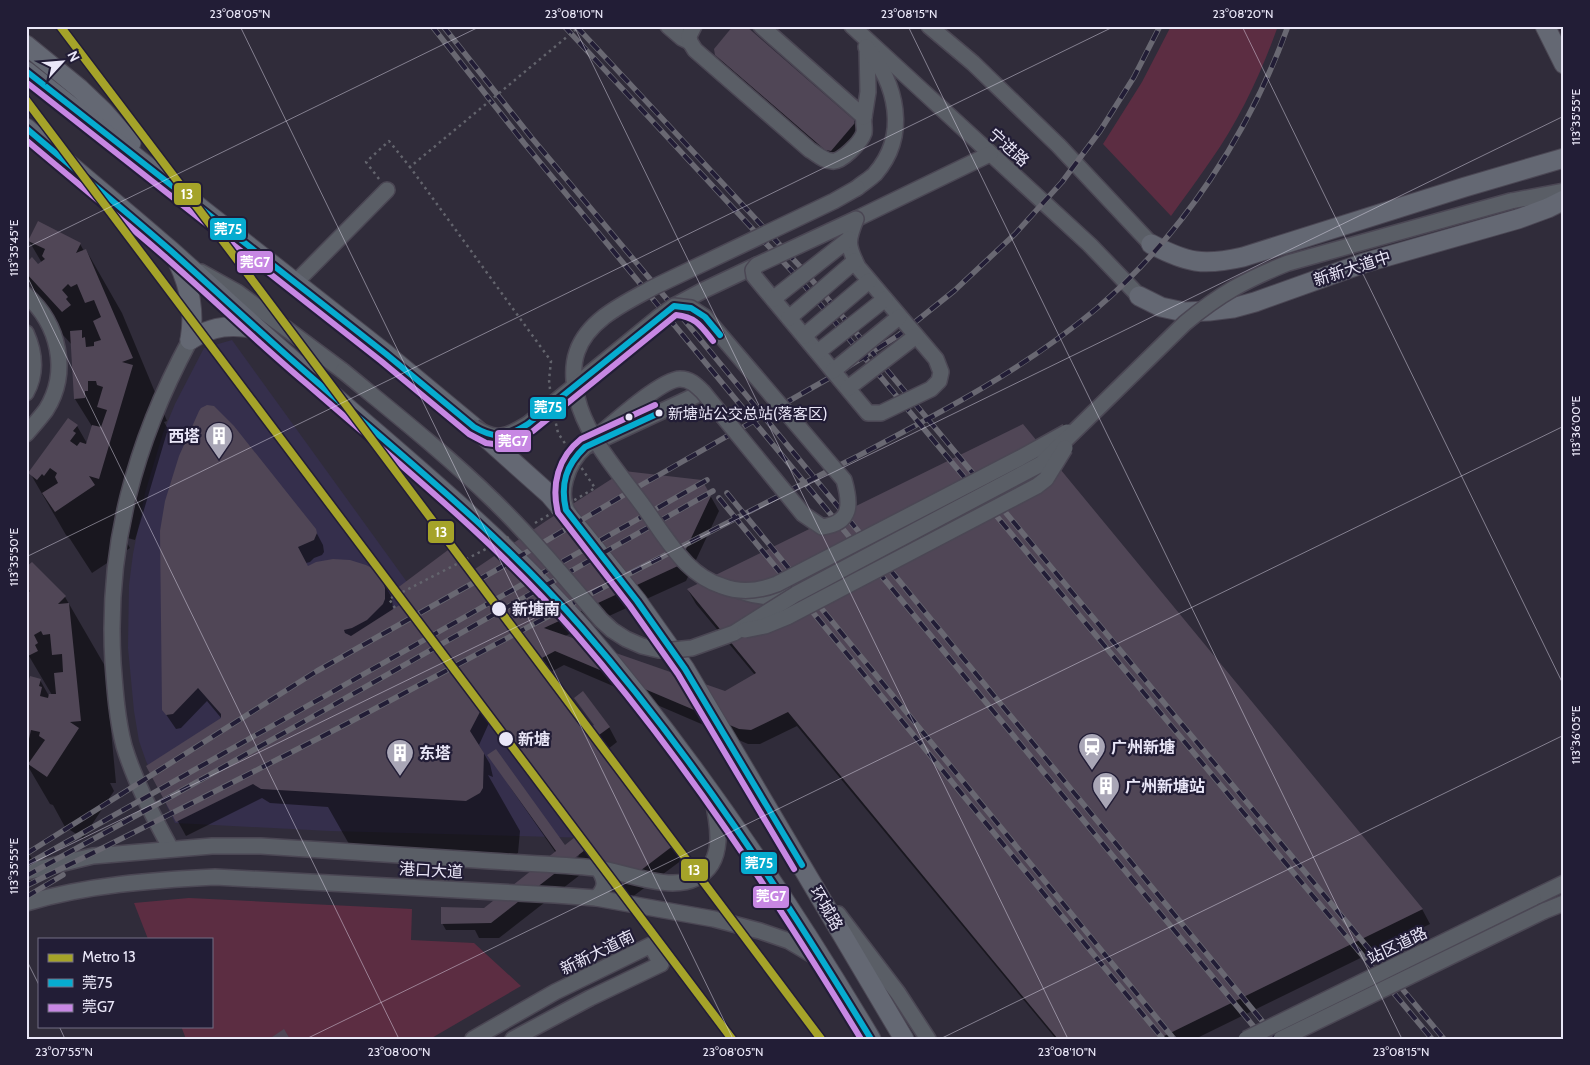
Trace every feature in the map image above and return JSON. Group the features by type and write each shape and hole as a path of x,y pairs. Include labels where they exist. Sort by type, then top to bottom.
{"main road":[{"path":"1545,26 1564,64"},
{"path":"26,45 80,89 161,177"},
{"name":"环城路","path":"26,71 386,354 474,427 550,495 584,534 637,601 686,669 904,1039"},
{"name":"环城路","path":"26,128 170,250 258,330 413,463 476,521 580,626 659,724 750,848 825,962 871,1039"},
{"path":"1150,244 1172,255 1197,262 1224,261 1243,257 1564,158"},
{"name":"新新大道中","path":"1138,296 1161,307 1184,312 1233,308 1356,266 1518,219 1559,205"},
{"path":"170,250 178,262 188,287 193,314 190,340"},
{"path":"1243,257 1235,270 1235,278 1244,294 1254,302"},
{"path":"190,340 206,331 227,326 258,330"}],"street":[{"path":"668,26 690,42"},
{"path":"694,26 689,36 695,50 810,150 830,161 839,160 864,133 864,117 868,92 867,48"},
{"path":"760,26 864,117"},
{"path":"851,26 886,77 894,103 896,125 893,145 885,161 874,176 857,188 834,201 654,287 615,310 592,328 583,339 577,352 574,380 585,420 600,447 670,544 687,564 703,576 722,586 751,591 777,584 1046,444 1095,412"},
{"name":"宁进路","path":"851,26 1090,245 1138,296"},
{"path":"929,26 973,63 1059,146 1150,244"},
{"path":"474,427 486,435 513,434 528,424 674,306 990,154"},
{"path":"295,283 387,190"},
{"path":"734,633 796,594 1041,464 1184,323 1210,302 1232,288 1257,275 1314,255 1511,201 1564,191"},
{"path":"757,265 754,270 754,276 868,413 881,413 931,389 940,381 941,372 936,359 858,267 850,251 849,239 856,219"},
{"path":"773,299 849,239"},
{"path":"789,318 855,261"},
{"path":"186,265 237,292 343,371 408,424 494,501 533,541 601,620 612,630 642,646 659,650 692,648 734,633 765,626 787,617 1037,486 1046,479 1053,469 1073,434"},
{"path":"804,336 870,281"},
{"path":"26,295 39,307 48,320 56,342 59,366 58,382 53,397 45,411 26,434"},
{"path":"818,352 885,299"},
{"path":"584,534 566,510 563,493 567,472 580,451 654,390 667,382 678,379 688,380 703,392 803,514 822,528 842,521 848,510 849,498 844,480 705,317 690,308 674,306"},
{"path":"833,371 899,317"},
{"path":"26,333 33,354 34,365 33,376 26,393"},
{"path":"848,388 916,336"},
{"path":"171,849 140,788 124,744 114,681 112,616 117,552 136,465 161,397 190,340"},
{"path":"585,447 703,392"},
{"path":"736,589 754,596 766,598 778,598 796,594"},
{"name":"港口大道","path":"26,872 93,856 212,846 261,846 598,868 674,884 687,882 702,874 709,868 716,854 718,829 712,795"},
{"path":"596,898 604,890 605,885 603,875 598,868"},
{"path":"806,873 898,992 928,1039"},
{"name":"港口大道","path":"26,903 42,898 100,887 170,879 215,877 596,898 714,919 760,931 804,948 825,962"},
{"name":"站区道路","path":"1246,1039 1564,883"},
{"path":"1282,1039 1564,903"},
{"name":"新新大道南","path":"473,1039 554,992 652,945 661,964 590,998 513,1039"}],"path":[{"path":"410,167 580,26"},
{"path":"387,190 366,162 389,141 551,361 550,389"},
{"path":"532,524 594,488 558,433 555,416"},
{"path":"395,608 389,599 516,534"}],"shaded area":[{"path":"1171,26 1278,26 1257,78 1231,129 1171,216 1103,144 1142,82"},
{"path":"232,340 592,838 330,831 175,823 146,761 139,741 128,648 129,585 145,493 163,433 175,404 204,348"},
{"path":"189,898 412,909 411,940 474,943 521,986 430,1039 290,1039 284,1030 269,1039 186,1039 182,1028 212,1028 212,938 148,938 134,903"}],"building":[{"path":"733,26 746,26 854,120 854,124 831,151 825,150 715,55 714,49"},
{"path":"38,221 81,243 76,253 86,249 133,358 122,362 133,365 99,479 89,476 95,485 55,512 42,493 58,483 55,477 57,473 50,468 44,476 42,474 37,480 28,473 68,418 78,425 73,431 76,433 70,441 77,446 80,442 86,444 92,425 101,427 107,410 97,407 103,387 97,385 96,381 88,381 88,391 85,391 85,398 74,399 70,331 82,330 82,338 85,337 86,347 94,346 94,342 101,340 93,321 101,317 94,300 85,303 77,284 71,287 68,284 62,290 68,297 66,299 71,305 62,312 26,273 26,257 29,260 32,257 38,264 45,259 42,256 45,249 28,241"},
{"name":"广州新塘站","path":"207,405 214,406 234,426 316,529 317,533 314,540 298,547 308,566 316,562 333,559 350,560 374,569 382,578 385,588 383,604 367,620 344,630 345,633 351,636 401,604 392,592 456,544 475,569 624,471 702,480 711,496 678,566 544,628 725,691 756,673 687,589 1023,424 1423,909 1158,1039 1058,1039 788,712 751,730 739,729 555,651 542,658 592,726 594,725 574,698 583,691 610,727 599,735 678,842 615,890 585,850 491,923 441,924 441,907 484,908 556,851 487,755 496,749 565,845 575,837 481,710 470,731 484,753 483,788 480,793 466,801 261,789 253,784 176,822 146,766 221,718 221,714 198,688 173,714 166,715 162,710 160,531 165,501 179,456 199,411"},
{"path":"32,562 66,596 58,604 69,603 81,721 70,722 79,728 47,777 28,764 45,740 39,736 40,732 31,730 29,739 26,738 26,689 30,676 41,679 39,686 42,687 40,696 48,698 49,694 56,694 54,673 63,672 62,654 52,655 50,634 43,635 41,631 34,635 38,643 35,645 38,651 28,656 26,653 26,594 30,591 26,588 26,567"},
{"path":"284,1029 290,1039 269,1039"}],"railway":[{"path":"432,26 524,143 1264,1039"},
{"path":"443,26 531,137 1277,1039"},
{"path":"564,26 800,280 1432,1039"},
{"path":"576,26 807,274 1444,1039"},
{"path":"26,854 317,671 838,373 899,335 954,291 1015,234 1062,182 1100,131 1134,77 1160,26"},
{"path":"26,886 308,744 615,581 887,441 950,407 1040,352 1096,309 1127,280 1157,249 1185,215 1210,180 1254,105 1288,26"},
{"path":"26,865 707,480"},
{"path":"26,876 172,796 713,491"},
{"path":"727,493 1174,1039"},
{"path":"719,498 1163,1039"},
{"path":"26,897 63,875"}],"metro line":[{"name":"13","path":"60,26 821,1039"},
{"name":"13","path":"26,100 732,1039"}],"transit line":[{"name":"莞75","path":"26,71 386,354 474,427 489,434 507,434 528,424 674,306 691,308 705,317 720,335"},
{"name":"莞G7","path":"26,82 381,361 469,434 486,443 501,445 517,440 533,431 676,315 693,320 713,341"},
{"name":"莞75","path":"26,128 170,250 292,361 485,529 551,594 622,676 699,776 805,932 871,1039"},
{"name":"莞G7","path":"26,140 130,226 271,353 446,504 544,599 615,681 691,779 727,830 861,1039"},
{"name":"莞G7","path":"655,405 581,439 573,446 558,472 555,492 558,513 630,606 678,674 794,869"},
{"name":"莞75","path":"659,413 585,447 578,454 569,468 564,483 566,510 637,601 685,669 802,865"}],"place":[{"name":"新塘站公交总站(落客区)","path":"659,413"},
{"name":"西塔","path":"219,460"},
{"name":"新塘南","path":"499,609"},
{"name":"新塘","path":"506,739"},
{"name":"广州新塘","path":"1092,771"},
{"name":"东塔","path":"400,777"},
{"name":"广州新塘站","path":"1106,810"}]}
